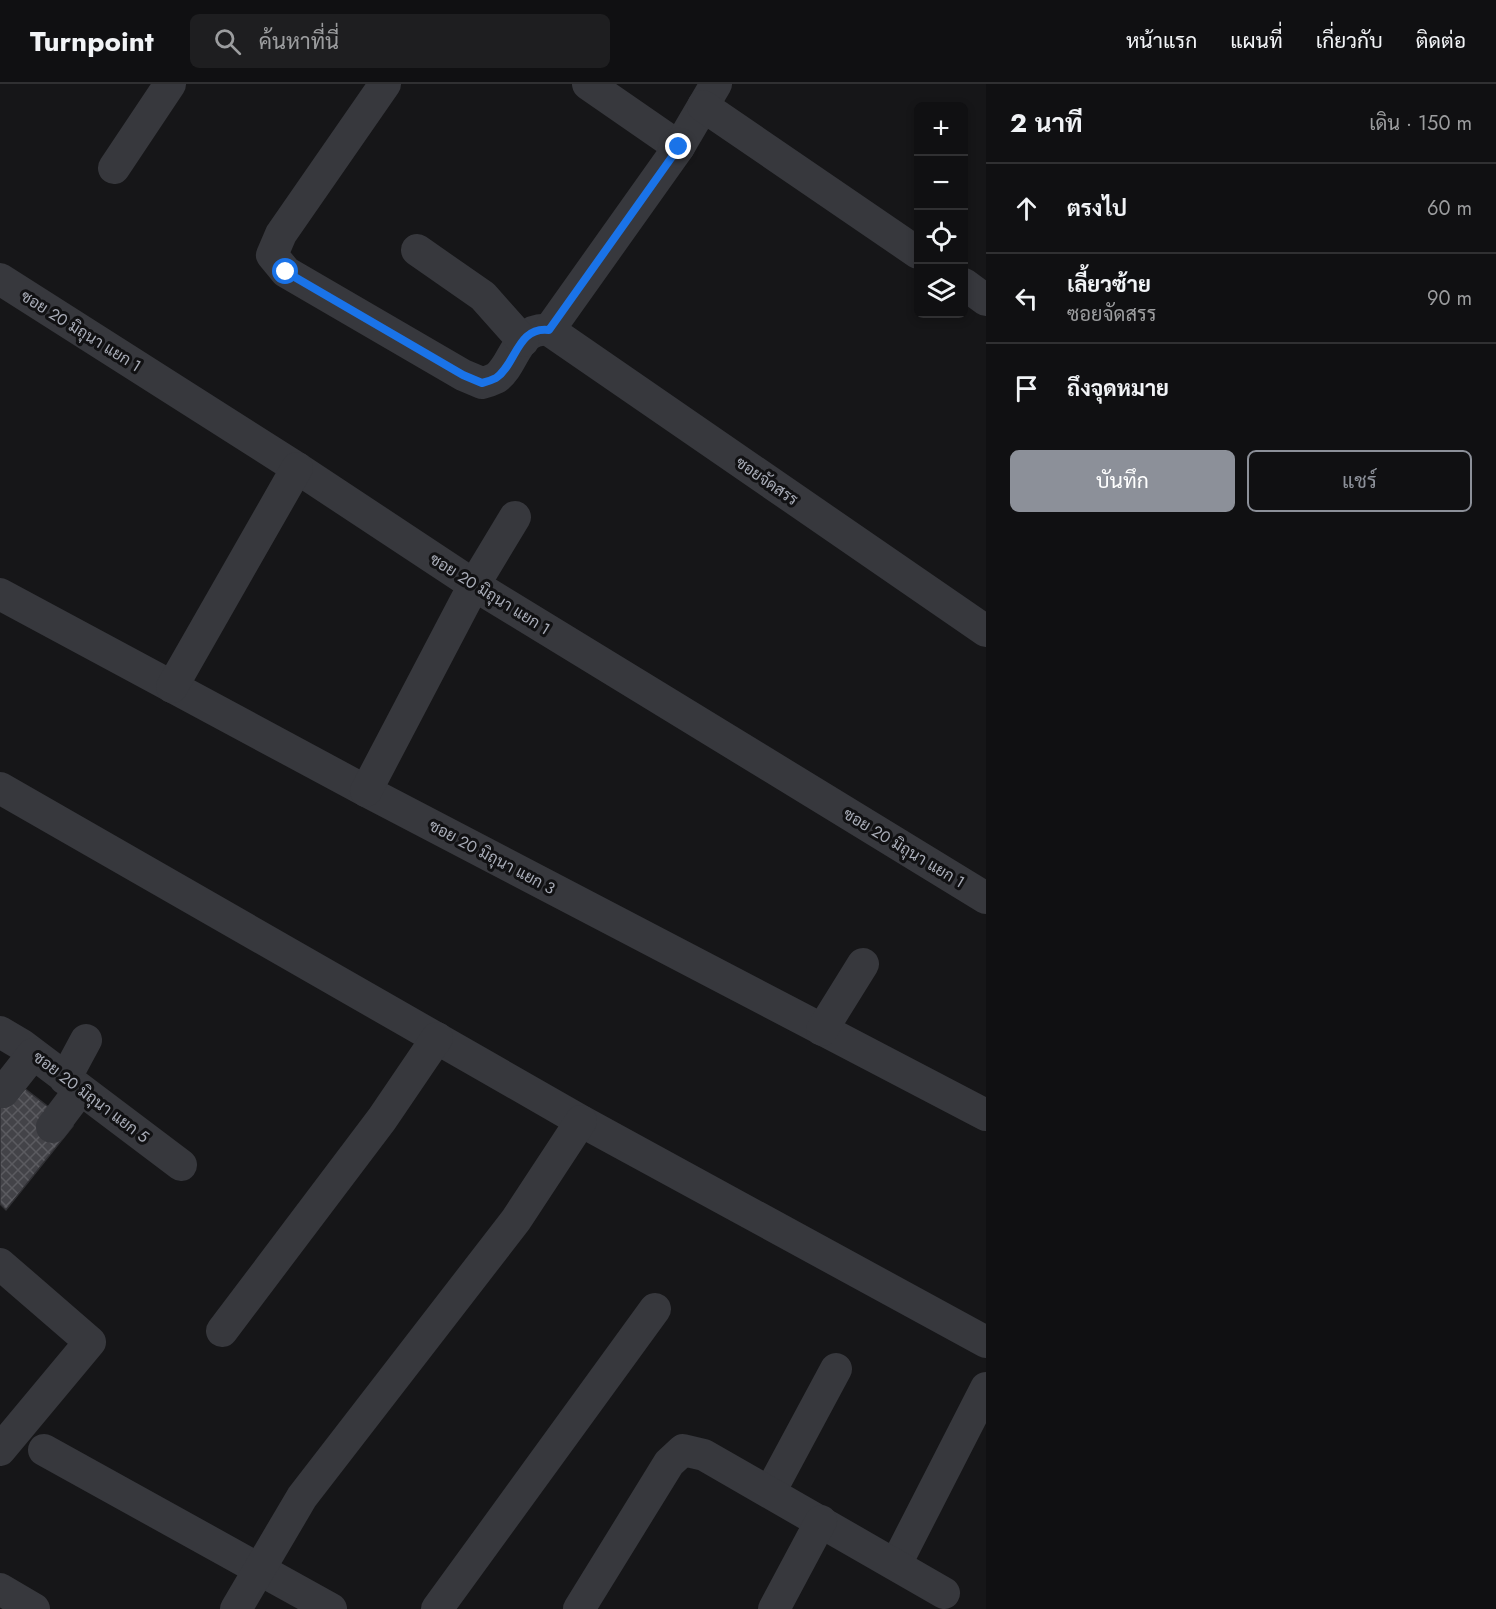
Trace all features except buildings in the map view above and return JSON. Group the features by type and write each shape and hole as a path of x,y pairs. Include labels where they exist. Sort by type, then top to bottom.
{"street":[{"path":"114,168 170,84"},
{"path":"385,84 280,234 272,255 286,272 463,375 482,383 497,377 536,336 679,147 709,95 914,250"},
{"path":"588,84 679,147"},
{"name":"ซอยจัดสรร","path":"417,249 536,336 986,631"},
{"name":"ซอย 20 มิถุนา แยก 1","path":"0,279 297,468 474,585 986,898"},
{"path":"968,287 986,300"},
{"path":"172,687 297,468"},
{"path":"366,791 474,585 515,517"},
{"name":"ซอย 20 มิถุนา แยก 3","path":"0,594 366,791 986,1115"},
{"path":"0,788 581,1121 986,1342"},
{"path":"822,1030 863,964"},
{"name":"ซอย 20 มิถุนา แยก 5","path":"0,1032 33,1054 181,1165"},
{"path":"222,1331 382,1119 437,1038"},
{"path":"52,1127 73,1084 86,1040"},
{"path":"3,1092 33,1054"},
{"path":"236,1609 302,1497 516,1220 581,1121"},
{"path":"0,1263 90,1342 0,1450"},
{"path":"437,1609 655,1309"},
{"path":"770,1492 836,1369"},
{"path":"896,1564 986,1388"},
{"path":"44,1450 331,1609"},
{"path":"579,1609 669,1463 683,1450 704,1455 944,1593"},
{"path":"774,1609 821,1521"},
{"path":"0,1589 34,1609"}],"route":[{"path":"286,272 463,375 482,383 497,377 531,333 540,329 549,330 679,147"}]}
